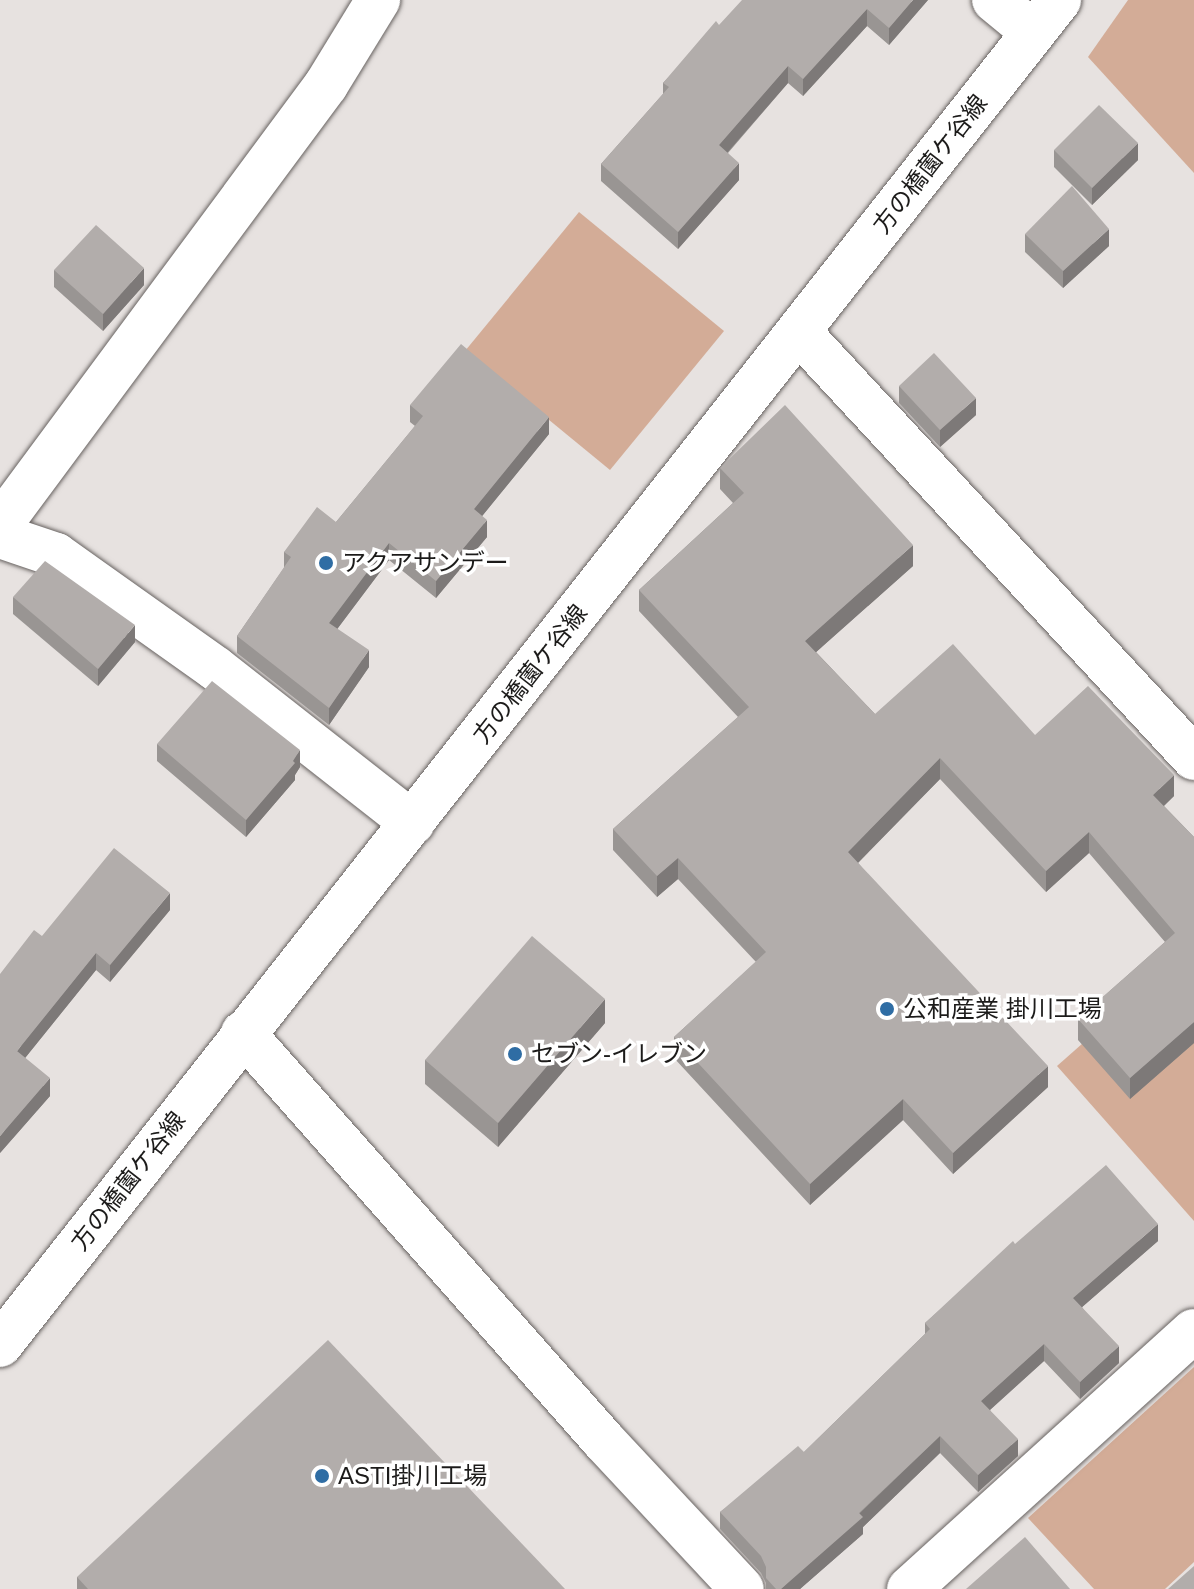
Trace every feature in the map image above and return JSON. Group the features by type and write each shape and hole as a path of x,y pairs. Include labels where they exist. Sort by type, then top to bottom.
{"street":[{"path":"0,525 326,85 378,0"},
{"path":"994,0 1046,16"},
{"name":"方の橋薗ケ谷線","path":"0,1345 1046,16"},
{"path":"799,332 1194,758"},
{"path":"0,536 56,555 215,668 413,823"},
{"path":"243,1033 604,1441 742,1589"},
{"path":"909,1589 1194,1331"}],"shaded area":[{"path":"1128,0 1194,0 1194,173 1088,57"},
{"path":"579,212 724,331 610,470 465,351"},
{"path":"1194,945 1194,1221 1057,1066"},
{"path":"1194,1367 1194,1562 1165,1589 1094,1589 1028,1518"}],"building":[{"path":"742,0 913,0 889,28 867,9 803,79 788,66 719,145 739,163 678,232 601,164 669,87 663,83 716,21 719,25"},
{"path":"1099,105 1138,143 1092,188 1054,150"},
{"path":"1072,186 1109,229 1063,271 1025,234"},
{"path":"96,225 144,268 103,314 54,270"},
{"path":"461,344 549,417 474,509 487,520 436,581 389,543 329,623 369,650 329,708 237,636 291,557 284,552 317,507 336,522 423,416 410,405"},
{"path":"934,353 976,398 940,430 899,386"},
{"path":"785,405 913,545 805,641 875,714 953,644 1035,735 1088,686 1174,775 1153,795 1194,837 1194,1022 1130,1078 1078,1019 1175,933 1089,832 1046,871 940,758 848,852 1048,1066 953,1153 903,1099 810,1184 674,1037 766,952 678,858 657,876 613,829 749,707 639,590 744,493 720,468"},
{"path":"45,561 135,625 98,669 13,597"},
{"path":"212,681 300,750 293,761 295,763 246,820 157,744"},
{"path":"114,848 170,893 110,965 96,953 17,1051 50,1078 0,1136 0,974 34,930 42,936"},
{"name":"セブン-イレブン","path":"532,936 605,999 498,1123 425,1060"},
{"path":"1106,1165 1158,1224 1073,1298 1119,1346 1080,1382 1044,1344 981,1401 1018,1439 978,1475 940,1436 859,1513 863,1517 781,1589 776,1589 766,1578 766,1567 761,1556 720,1512 798,1446 804,1452 930,1329 925,1323 1013,1241 1015,1244"},
{"name":"ASTI掛川工場","path":"328,1340 565,1589 88,1589 77,1577"},
{"path":"1025,1537 1070,1589 966,1589"},
{"path":"1194,1566 1194,1589 1168,1589"}],"place":[{"name":"アクアサンデー","path":"326,563"},
{"name":"公和産業 掛川工場","path":"887,1009"},
{"name":"セブン-イレブン","path":"515,1054"},
{"name":"ASTI掛川工場","path":"322,1476"}]}
